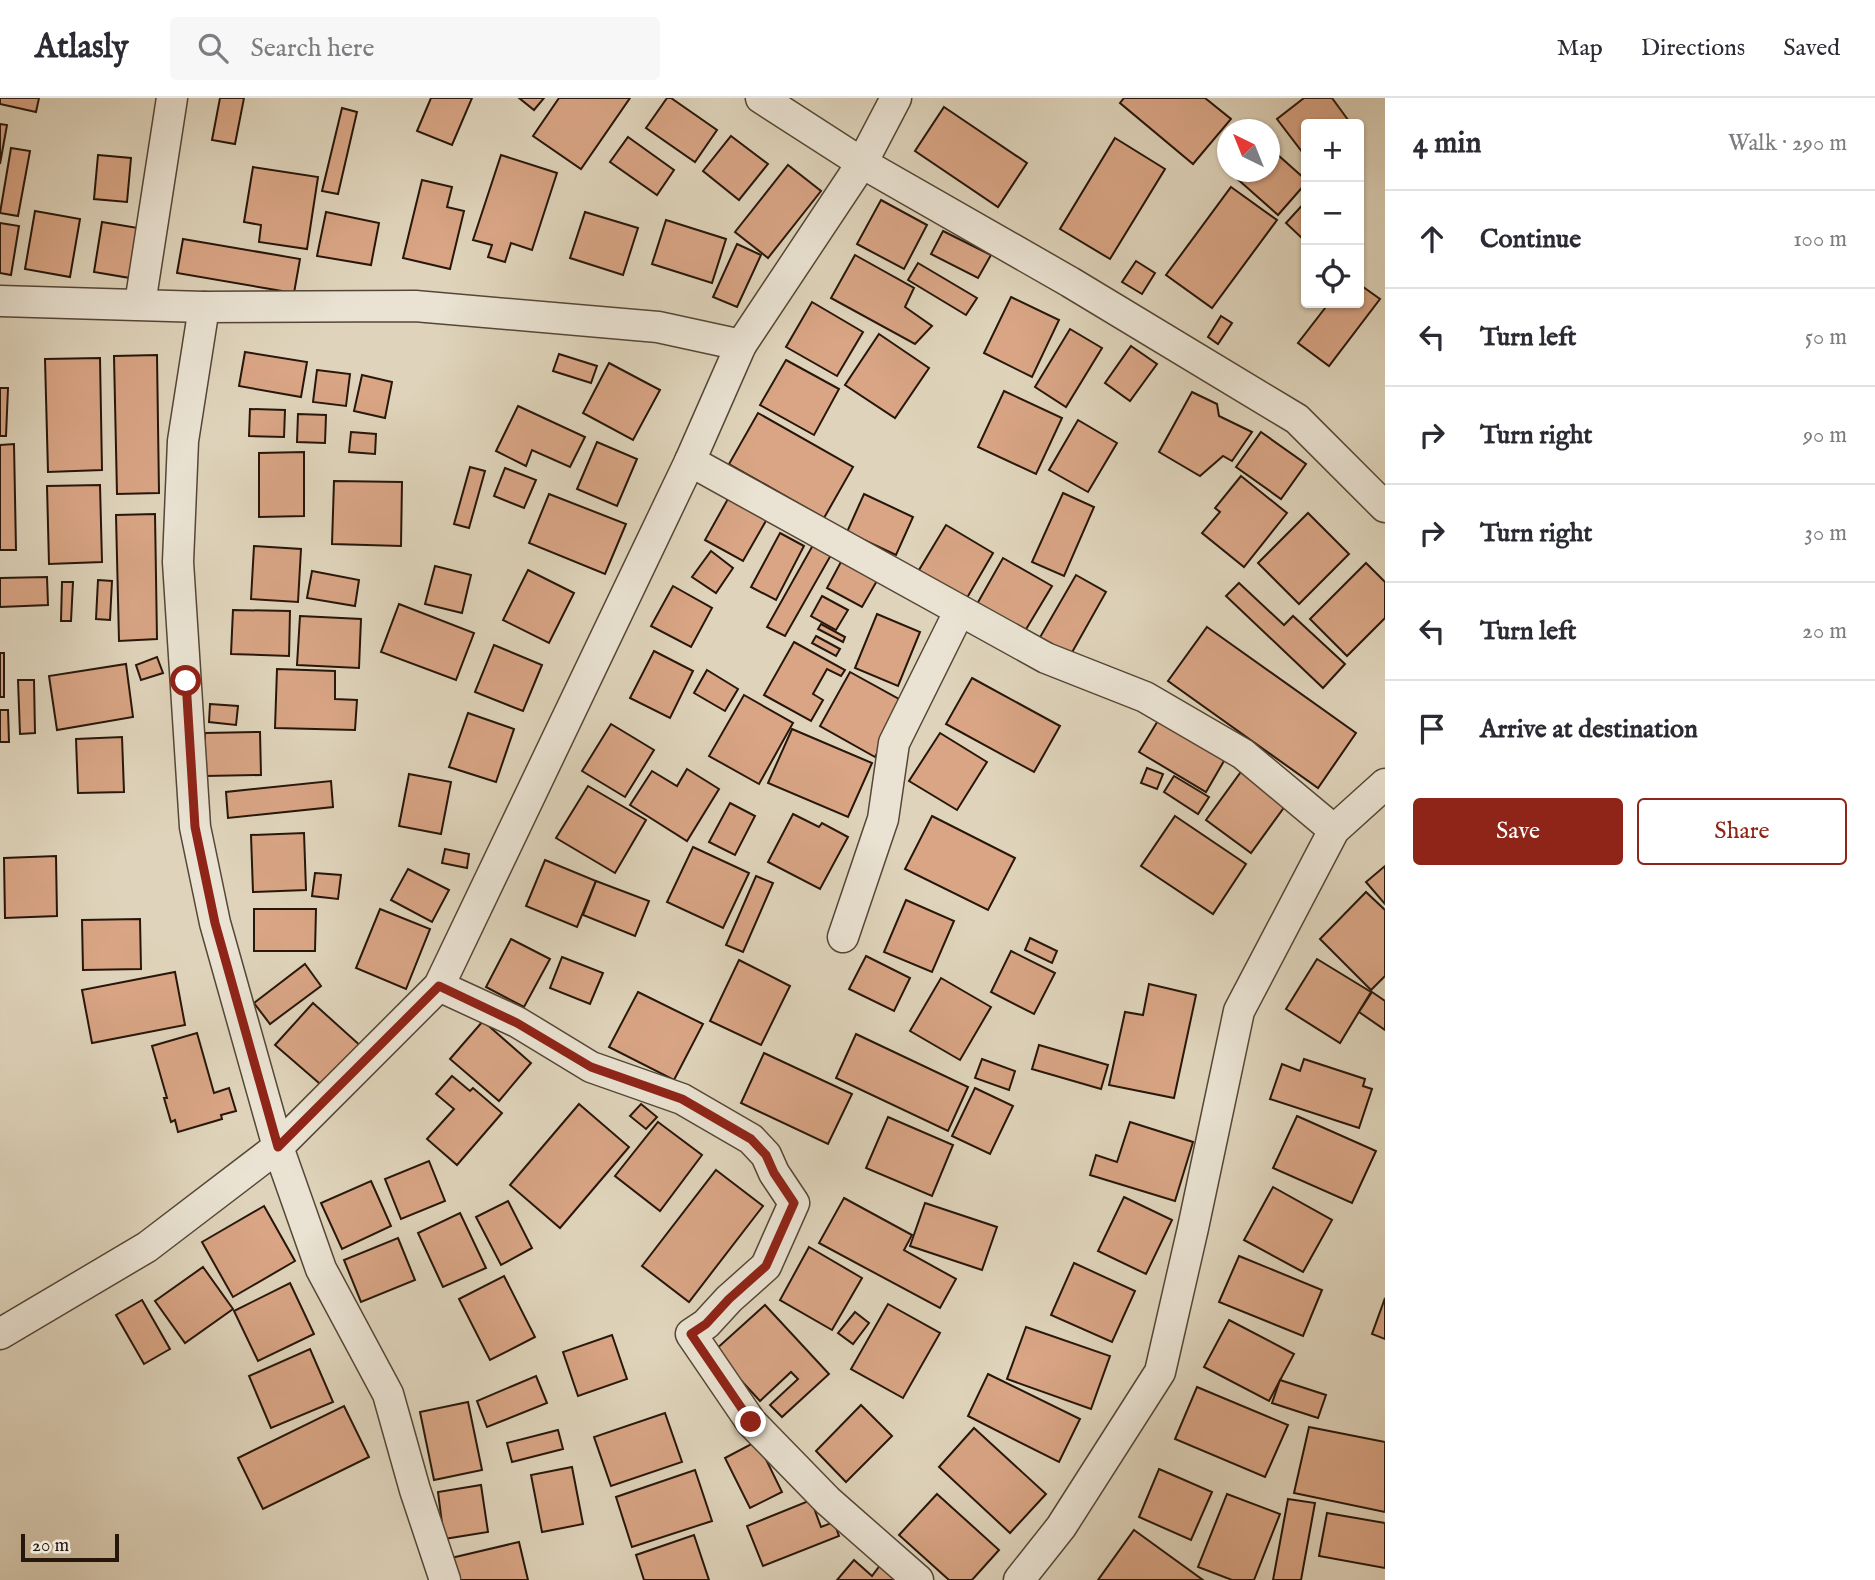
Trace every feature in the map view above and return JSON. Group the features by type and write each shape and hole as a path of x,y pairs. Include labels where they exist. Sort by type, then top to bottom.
{"street":[{"path":"140,304 172,98"},
{"path":"761,98 862,163 1070,282 1297,419 1385,508"},
{"path":"0,1334 147,1247 278,1147 439,986 690,461 741,345 862,163 896,98"},
{"path":"0,301 204,307 415,306 658,327 741,345"},
{"path":"204,307 183,441 178,562 195,827 215,923 278,1147 321,1269 388,1394 444,1580"},
{"path":"690,461 1046,658 1145,697 1243,754 1334,830"},
{"path":"843,937 883,819 894,743 960,612"},
{"path":"1019,1580 1061,1527 1160,1372 1239,1011 1334,830 1385,784"},
{"path":"439,986 517,1023 591,1067 682,1099 751,1139 766,1155 774,1173 794,1203 766,1266 706,1324 691,1334 751,1422 828,1501 918,1580"}],"building":[{"path":"0,98 39,98 36,112 0,104"},
{"path":"220,98 244,98 235,144 212,140"},
{"path":"431,98 472,98 452,145 417,131"},
{"path":"519,98 544,98 534,110"},
{"path":"559,98 630,98 581,169 533,136"},
{"path":"667,98 671,98 717,130 695,162 646,128"},
{"path":"1124,98 1205,98 1231,119 1217,119 1217,136 1193,164 1120,103"},
{"path":"1304,98 1332,98 1347,119 1301,119 1301,150 1280,123 1280,119 1277,119"},
{"path":"944,107 1027,163 998,207 915,151"},
{"path":"342,108 357,112 338,194 322,191"},
{"path":"0,124 7,125 0,164"},
{"path":"731,136 768,164 739,200 703,171"},
{"path":"628,137 674,170 657,195 610,162"},
{"path":"1115,138 1165,169 1110,259 1060,229"},
{"path":"11,148 30,151 18,216 0,213"},
{"path":"98,155 131,158 127,202 94,199"},
{"path":"501,155 557,173 532,250 511,243 505,262 488,257 492,245 473,240"},
{"path":"1280,157 1301,176 1301,189 1278,215 1241,182 1280,182"},
{"path":"788,165 821,191 768,258 735,232"},
{"path":"253,167 318,177 307,249 259,242 261,225 244,222"},
{"path":"422,180 452,187 447,207 464,211 450,269 403,258"},
{"path":"1231,187 1277,220 1212,308 1166,275"},
{"path":"881,200 927,225 904,269 857,244"},
{"path":"1301,206 1301,237 1286,223"},
{"path":"35,211 80,219 70,277 25,269"},
{"path":"326,212 379,223 371,265 317,256"},
{"path":"585,212 638,228 623,275 570,258"},
{"path":"666,220 726,239 712,283 652,264"},
{"path":"102,222 138,228 130,278 94,272"},
{"path":"0,223 19,226 11,275 0,273"},
{"path":"943,231 991,255 978,278 931,254"},
{"path":"183,239 300,259 294,293 177,273"},
{"path":"737,244 761,255 737,307 713,297"},
{"path":"855,255 914,288 905,307 932,326 915,344 831,298"},
{"path":"1136,261 1155,273 1142,294 1122,282"},
{"path":"918,263 977,298 966,315 908,280"},
{"path":"1364,288 1380,299 1329,366 1298,343 1325,308 1364,308"},
{"path":"1011,297 1059,320 1032,377 984,353"},
{"path":"812,302 863,332 837,376 786,347"},
{"path":"1221,316 1232,323 1218,344 1208,337"},
{"path":"1070,329 1102,348 1066,407 1035,387"},
{"path":"879,334 929,368 895,418 845,385"},
{"path":"1131,346 1157,364 1130,401 1105,383"},
{"path":"245,352 307,362 301,397 239,386"},
{"path":"559,354 597,366 591,383 553,371"},
{"path":"157,355 159,493 117,494 114,356"},
{"path":"100,358 102,470 48,472 45,359"},
{"path":"786,360 839,389 814,435 760,405"},
{"path":"609,363 660,390 633,440 583,413"},
{"path":"317,370 350,374 346,406 313,402"},
{"path":"362,375 392,382 385,418 354,411"},
{"path":"0,388 8,388 6,436 0,436"},
{"path":"1004,391 1062,418 1036,474 978,447"},
{"path":"1192,392 1217,404 1219,416 1252,432 1232,461 1223,456 1200,476 1159,452"},
{"path":"518,406 585,437 570,467 532,450 526,466 496,451"},
{"path":"250,409 285,410 284,437 249,436"},
{"path":"758,413 853,467 824,518 729,464"},
{"path":"298,414 326,415 325,443 297,442"},
{"path":"1078,420 1117,443 1088,492 1049,470"},
{"path":"351,432 376,434 375,454 349,452"},
{"path":"1261,432 1306,464 1281,499 1236,467"},
{"path":"597,442 637,459 617,506 577,489"},
{"path":"14,444 16,550 0,550 0,445"},
{"path":"304,452 304,516 259,517 259,453"},
{"path":"470,467 485,471 469,528 454,524"},
{"path":"505,468 536,480 524,508 494,496"},
{"path":"1241,476 1287,513 1244,567 1202,533 1220,512 1215,508"},
{"path":"334,481 402,482 401,546 332,544"},
{"path":"100,485 102,562 49,564 47,486"},
{"path":"1063,493 1094,507 1064,576 1032,562"},
{"path":"549,494 626,524 605,574 529,543"},
{"path":"864,494 913,517 896,555 847,532"},
{"path":"729,497 767,519 743,561 705,540"},
{"path":"1308,513 1349,554 1299,604 1258,563"},
{"path":"155,514 157,639 119,641 116,515"},
{"path":"946,525 993,553 964,603 916,575"},
{"path":"780,533 804,546 776,600 751,587"},
{"path":"813,545 831,555 785,636 767,627"},
{"path":"254,546 301,549 298,602 251,599"},
{"path":"711,551 733,568 716,593 692,577"},
{"path":"1003,558 1052,586 1025,631 977,604"},
{"path":"842,560 878,579 862,607 827,588"},
{"path":"1366,563 1385,582 1385,618 1347,656 1310,619"},
{"path":"435,566 471,575 462,613 425,604"},
{"path":"528,570 574,593 549,643 503,620"},
{"path":"312,571 359,580 355,606 307,598"},
{"path":"1076,575 1106,592 1070,656 1039,639"},
{"path":"47,577 48,605 0,607 0,578"},
{"path":"98,580 112,581 110,620 96,619"},
{"path":"62,582 73,582 71,621 61,621"},
{"path":"1239,583 1284,625 1293,616 1345,664 1323,688 1226,596"},
{"path":"673,586 712,608 691,647 651,626"},
{"path":"822,596 848,610 836,630 811,616"},
{"path":"399,604 474,633 456,680 381,652"},
{"path":"233,610 290,611 289,656 231,654"},
{"path":"877,614 920,632 898,686 855,668"},
{"path":"300,616 361,619 359,668 297,665"},
{"path":"821,624 845,637 843,642 818,629"},
{"path":"1207,627 1356,733 1318,788 1168,681"},
{"path":"816,636 840,649 836,656 812,643"},
{"path":"794,642 845,670 841,676 827,669 813,694 823,700 811,721 764,695"},
{"path":"494,645 542,665 523,711 475,692"},
{"path":"654,651 693,671 670,718 630,698"},
{"path":"0,653 4,653 4,697 0,697"},
{"path":"157,657 163,673 141,680 136,665"},
{"path":"126,664 133,717 57,730 49,676"},
{"path":"277,669 335,671 335,699 357,700 355,730 275,728"},
{"path":"707,670 738,689 725,711 694,693"},
{"path":"850,672 906,703 875,757 820,726"},
{"path":"972,678 1060,726 1034,772 946,724"},
{"path":"18,680 34,680 35,733 20,734"},
{"path":"744,695 793,723 759,784 709,756"},
{"path":"210,704 238,706 236,725 209,722"},
{"path":"0,710 8,710 9,742 0,742"},
{"path":"468,713 514,729 496,782 449,767"},
{"path":"1162,714 1228,754 1206,792 1139,752"},
{"path":"611,724 654,750 625,797 582,771"},
{"path":"792,729 872,763 848,817 768,783"},
{"path":"260,732 261,775 205,776 205,733"},
{"path":"940,733 987,762 957,810 909,781"},
{"path":"122,737 124,792 78,793 76,739"},
{"path":"1147,768 1163,774 1157,789 1141,783"},
{"path":"687,769 719,789 687,841 630,805 652,771 677,786"},
{"path":"1243,769 1288,802 1251,853 1206,820"},
{"path":"409,774 451,782 441,834 399,826"},
{"path":"1174,776 1209,797 1198,814 1164,792"},
{"path":"331,781 333,807 228,818 226,792"},
{"path":"588,786 646,820 615,873 556,838"},
{"path":"730,803 755,816 735,855 709,842"},
{"path":"793,814 819,827 822,823 848,837 820,889 768,862"},
{"path":"932,816 1015,858 988,910 905,869"},
{"path":"1175,816 1246,864 1213,914 1141,866"},
{"path":"304,833 306,890 253,892 251,835"},
{"path":"693,847 749,873 723,928 667,902"},
{"path":"445,849 469,854 467,868 442,863"},
{"path":"56,856 57,916 5,918 4,858"},
{"path":"545,860 596,881 577,927 526,906"},
{"path":"1385,866 1385,904 1366,882"},
{"path":"408,869 449,890 432,922 391,900"},
{"path":"315,873 341,875 338,899 312,896"},
{"path":"756,876 773,883 743,952 726,945"},
{"path":"596,881 649,901 635,936 583,915"},
{"path":"1366,892 1385,910 1385,976 1371,990 1320,939"},
{"path":"906,900 954,921 932,972 884,952"},
{"path":"254,909 316,909 315,951 254,951"},
{"path":"380,909 430,929 406,989 356,968"},
{"path":"140,919 141,969 83,970 82,920"},
{"path":"1030,938 1057,951 1052,963 1025,950"},
{"path":"511,939 550,959 524,1007 486,987"},
{"path":"1011,951 1055,973 1034,1014 991,992"},
{"path":"866,956 910,978 894,1011 849,989"},
{"path":"562,957 603,973 590,1004 550,988"},
{"path":"1317,959 1371,992 1340,1043 1286,1009"},
{"path":"739,960 790,986 761,1045 710,1021"},
{"path":"305,964 321,986 270,1024 254,1003"},
{"path":"175,972 185,1025 92,1043 82,990"},
{"path":"941,978 991,1007 960,1060 910,1031"},
{"path":"1149,984 1196,995 1174,1098 1109,1085 1125,1012 1143,1015"},
{"path":"638,992 703,1024 674,1080 609,1047"},
{"path":"1372,992 1385,1001 1385,1030 1359,1012"},
{"path":"313,1003 363,1048 326,1089 275,1045"},
{"path":"483,1021 531,1063 499,1101 450,1059"},
{"path":"197,1033 214,1093 229,1088 236,1111 221,1115 222,1119 178,1132 175,1120 171,1122 152,1046"},
{"path":"856,1034 968,1087 948,1131 836,1078"},
{"path":"1039,1045 1108,1065 1101,1089 1032,1069"},
{"path":"764,1053 852,1094 828,1144 741,1103"},
{"path":"982,1059 1015,1071 1009,1090 975,1078"},
{"path":"1304,1059 1365,1079 1363,1086 1372,1089 1359,1128 1270,1099 1282,1064 1300,1071"},
{"path":"452,1076 470,1091 473,1088 502,1113 457,1165 427,1139 454,1109 436,1094"},
{"path":"975,1088 1013,1106 990,1154 952,1136"},
{"path":"579,1104 629,1147 560,1228 510,1185"},
{"path":"641,1104 657,1117 646,1129 630,1116"},
{"path":"1297,1116 1376,1151 1352,1203 1273,1168"},
{"path":"888,1117 953,1145 932,1196 866,1168"},
{"path":"658,1122 702,1155 660,1211 615,1176"},
{"path":"1130,1122 1193,1142 1175,1201 1090,1175 1096,1155 1117,1162"},
{"path":"429,1161 445,1201 401,1219 385,1179"},
{"path":"716,1170 763,1206 689,1302 642,1266"},
{"path":"371,1181 391,1226 342,1249 321,1203"},
{"path":"1273,1187 1332,1220 1303,1272 1244,1240"},
{"path":"1124,1197 1172,1220 1146,1274 1098,1251"},
{"path":"844,1198 912,1235 904,1250 956,1279 940,1308 819,1243"},
{"path":"508,1201 532,1248 501,1265 476,1217"},
{"path":"925,1203 997,1227 982,1270 910,1246"},
{"path":"264,1206 295,1261 233,1297 202,1242"},
{"path":"460,1213 486,1268 443,1287 418,1233"},
{"path":"398,1238 415,1280 361,1302 344,1260"},
{"path":"809,1247 862,1278 832,1330 780,1300"},
{"path":"1239,1256 1322,1290 1303,1336 1219,1302"},
{"path":"1074,1263 1135,1291 1112,1342 1051,1315"},
{"path":"203,1267 233,1309 185,1343 155,1301"},
{"path":"504,1276 535,1337 490,1360 459,1299"},
{"path":"290,1283 314,1334 258,1361 234,1311"},
{"path":"1385,1298 1385,1339 1372,1334"},
{"path":"142,1300 170,1349 144,1364 116,1315"},
{"path":"888,1304 940,1333 903,1398 851,1369"},
{"path":"765,1305 829,1374 782,1417 770,1405 798,1379 791,1372 760,1401 714,1351"},
{"path":"855,1312 869,1323 853,1344 838,1333"},
{"path":"1229,1320 1294,1354 1269,1401 1204,1367"},
{"path":"1026,1327 1110,1356 1091,1409 1007,1379"},
{"path":"612,1335 627,1379 578,1396 563,1352"},
{"path":"310,1349 333,1402 271,1428 249,1376"},
{"path":"988,1374 1080,1419 1059,1462 968,1416"},
{"path":"536,1376 547,1403 487,1427 477,1401"},
{"path":"1280,1380 1326,1395 1318,1418 1272,1403"},
{"path":"1197,1387 1288,1425 1265,1477 1175,1439"},
{"path":"468,1402 482,1470 434,1480 420,1412"},
{"path":"861,1405 892,1436 846,1482 816,1451"},
{"path":"344,1406 369,1457 263,1509 238,1458"},
{"path":"665,1413 682,1462 611,1486 594,1437"},
{"path":"1309,1427 1385,1442 1385,1512 1294,1493"},
{"path":"974,1428 1046,1494 1010,1533 939,1467"},
{"path":"558,1430 563,1449 512,1462 507,1443"},
{"path":"757,1441 782,1492 750,1508 725,1458"},
{"path":"572,1467 583,1524 542,1532 531,1475"},
{"path":"1159,1469 1212,1492 1191,1540 1139,1517"},
{"path":"695,1470 712,1521 632,1547 616,1497"},
{"path":"481,1485 488,1532 444,1539 438,1492"},
{"path":"937,1494 999,1550 972,1580 949,1580 899,1535"},
{"path":"1227,1494 1280,1514 1254,1580 1232,1580 1198,1567"},
{"path":"1288,1499 1315,1503 1301,1580 1273,1580"},
{"path":"811,1500 821,1527 834,1522 839,1536 763,1566 747,1526"},
{"path":"1327,1513 1385,1523 1385,1568 1319,1556"},
{"path":"1134,1530 1203,1580 1098,1580"},
{"path":"694,1535 709,1580 644,1580 636,1555"},
{"path":"519,1542 528,1580 456,1580 451,1558"},
{"path":"854,1560 872,1576 884,1560 907,1580 837,1580"}],"route":[{"path":"186,681 195,827 215,923 278,1147 439,986 517,1023 591,1067 682,1099 751,1139 766,1155 774,1173 794,1203 766,1266 706,1324 691,1334 751,1422"}]}
